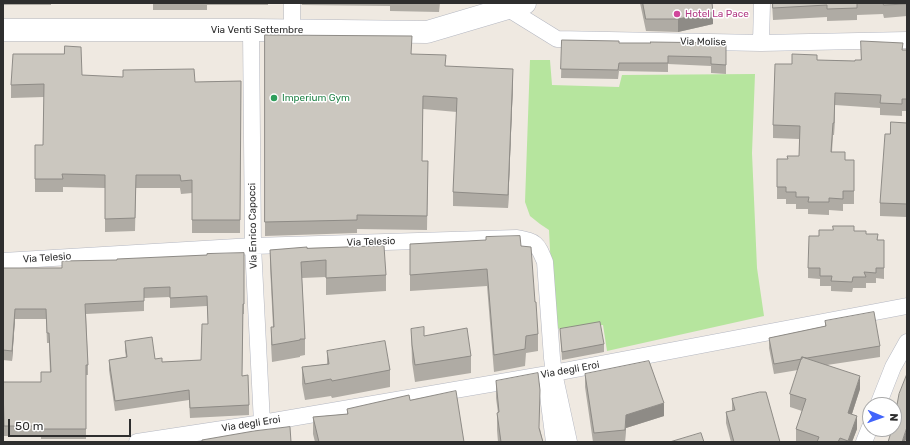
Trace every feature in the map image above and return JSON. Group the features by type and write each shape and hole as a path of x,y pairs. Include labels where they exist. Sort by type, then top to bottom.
{"main road":[{"name":"Via Venti Settembre","path":"3,30 292,30 427,32 511,5"}],"street":[{"path":"292,3 292,30"},
{"path":"761,43 762,3"},
{"name":"Via Molise","path":"511,5 557,39 761,43 907,40"},
{"name":"Via Enrico Capocci","path":"251,30 252,246 262,423"},
{"name":"Via Telesio","path":"3,261 252,246 517,238 532,241 540,249 545,262 552,358 550,374 554,442"},
{"name":"Via degli Eroi","path":"137,442 262,423 550,374 907,306"},
{"path":"881,397 893,367 907,342"},
{"name":"Via Telesio","path":"550,374 569,442"}],"green space":[{"path":"530,60 550,60 552,85 619,87 622,75 755,74 752,153 757,268 764,316 607,351 603,325 554,329 549,230 530,216 525,202"}],"building":[{"path":"643,3 712,3 713,12 678,19 646,19"},
{"path":"773,3 857,3 857,8 827,9 827,5 773,8"},
{"path":"883,3 907,3 907,4 884,5"},
{"path":"265,35 412,36 411,54 446,55 445,66 513,69 508,195 453,192 457,98 423,96 422,161 428,161 427,216 357,215 357,220 265,222"},
{"path":"562,40 619,41 619,43 726,43 726,65 711,64 711,57 668,56 668,63 619,63 618,70 561,69"},
{"path":"861,41 903,43 902,50 907,50 907,99 902,99 902,104 880,103 881,95 835,93 831,152 845,152 845,160 854,160 854,191 843,191 843,199 829,198 829,202 808,202 809,197 796,197 796,192 786,192 786,187 777,187 777,159 788,159 787,156 799,156 800,126 773,125 775,64 792,64 792,54 817,55 817,60 861,60"},
{"path":"65,46 81,47 82,75 123,77 123,70 194,69 195,82 241,81 240,220 192,220 192,180 181,181 180,175 136,175 135,218 105,219 105,175 62,174 63,179 35,179 35,145 43,145 44,84 11,85 13,54 64,54"},
{"path":"891,122 907,123 907,204 880,203 885,134 890,134"},
{"path":"833,226 854,226 854,231 866,231 866,234 878,234 877,240 884,240 884,268 876,268 876,273 864,272 866,277 853,277 852,282 831,281 832,276 820,276 820,268 808,268 809,236 819,236 819,230 833,230"},
{"path":"520,236 521,246 531,247 538,334 526,336 525,349 494,355 487,269 410,275 410,244 486,240 486,237"},
{"path":"384,246 386,275 326,278 326,260 301,262 305,339 272,345 271,327 274,327 270,250 307,247"},
{"path":"244,253 242,376 248,375 249,405 190,408 189,390 115,401 109,360 127,357 125,341 152,337 155,359 162,358 162,362 201,360 202,324 208,324 207,296 170,298 170,287 144,288 144,301 85,304 88,365 86,365 86,429 41,429 41,426 4,426 3,382 41,382 41,372 51,372 46,309 15,309 12,351 3,350 3,268 62,268 62,261 117,260"},
{"path":"874,312 880,346 807,358 802,357 802,359 774,364 769,338 826,326 825,321"},
{"path":"600,322 604,344 562,352 560,329"},
{"path":"424,327 424,336 467,328 471,356 415,365 411,329"},
{"path":"385,341 390,370 332,381 331,379 305,384 302,367 329,364 327,351"},
{"path":"802,357 860,376 848,413 857,416 848,441 840,438 838,442 817,442 819,437 796,429 806,399 790,394"},
{"path":"649,361 664,403 626,415 625,430 594,433 585,374"},
{"path":"538,373 540,390 539,428 543,442 501,442 497,413 499,412 496,381"},
{"path":"907,374 907,427 902,442 888,442 890,437 902,437 902,397 898,397"},
{"path":"456,391 464,442 319,442 313,417 348,414 347,409 409,395 410,400"},
{"path":"760,392 766,392 780,442 734,442 726,412 735,410 732,399"},
{"path":"290,427 291,442 202,442 202,440 254,431"},
{"path":"701,433 704,442 670,442"}],"place":[{"name":"Hotel La Pace","path":"677,14"},
{"name":"Imperium Gym","path":"274,98"}]}
